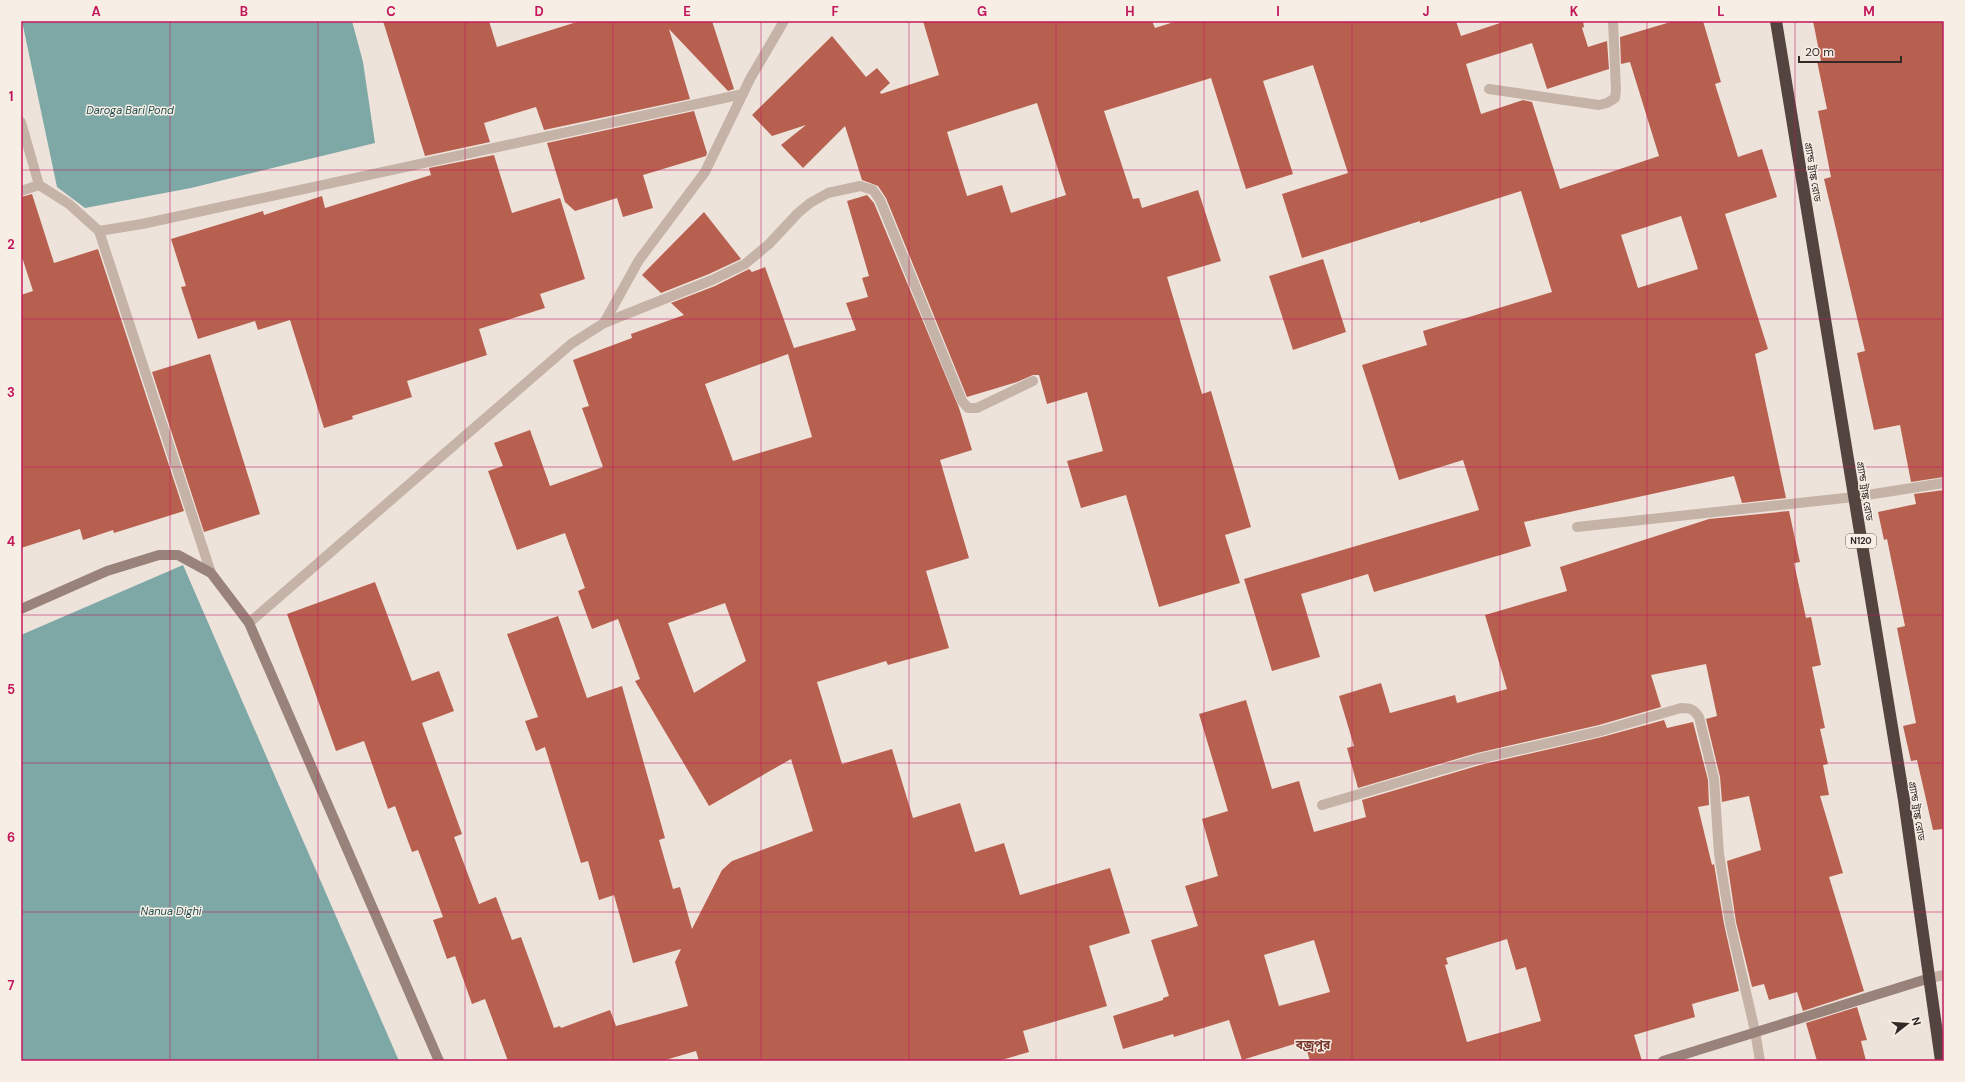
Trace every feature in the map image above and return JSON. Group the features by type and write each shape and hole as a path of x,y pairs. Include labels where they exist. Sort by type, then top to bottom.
{"highway":[{"name":"গ্র্যান্ড ট্রাঙ্ক রোড","path":"1776,21 1904,800 1941,1061"}],"street":[{"path":"604,323 639,260 705,172 743,94 784,21"},
{"path":"1489,89 1598,105 1607,103 1615,98 1616,90 1613,21"},
{"path":"99,231 142,224 743,94"},
{"path":"21,122 39,185 69,204 99,231 211,573 249,623 439,1061"},
{"path":"21,191 39,185"},
{"path":"249,623 571,344 604,323 712,280 745,264 769,244 784,226 810,203 828,193 860,186 873,190 880,200 962,401 968,408 977,408 1033,381"},
{"path":"1577,527 1854,496 1944,483"},
{"path":"21,609 107,571 159,555 178,555 211,573"},
{"path":"1322,806 1478,759 1601,731 1681,708 1690,708 1695,710 1699,717 1714,779 1719,854 1730,923 1755,1031 1760,1061"},
{"path":"1663,1061 1755,1031 1944,975"}],"water":[{"name":"Daroga Bari Pond","path":"22,21 352,21 363,62 375,143 191,188 85,208 57,187"},
{"name":"Nanua Dighi","path":"183,565 399,1061 21,1061 21,635"}],"building":[{"path":"383,21 489,21 497,47 580,21 712,21 734,89 728,91 669,29 690,99 544,130 536,107 484,123 490,142 425,156"},
{"path":"923,21 1152,21 1155,28 1177,21 1456,21 1461,36 1506,21 1583,21 1584,27 1582,28 1588,47 1607,41 1609,69 1547,89 1532,43 1466,64 1481,114 1523,100 1532,102 1560,189 1659,156 1630,62 1621,64 1620,37 1674,21 1703,21 1721,82 1715,84 1738,157 1762,149 1777,197 1725,214 1768,349 1755,354 1786,498 1742,503 1734,476 1524,522 1531,546 1374,592 1368,574 1301,594 1320,657 1272,671 1244,579 1479,510 1463,460 1399,480 1362,365 1427,345 1423,331 1552,292 1521,191 1302,258 1282,194 1348,173 1313,65 1263,81 1293,174 1246,189 1211,78 1104,111 1133,199 1139,198 1142,208 1198,190 1221,261 1167,277 1202,394 1211,391 1251,527 1225,535 1240,583 1159,607 1126,495 1081,508 1067,461 1103,451 1087,392 1047,404 1039,375 1033,375 1017,382 967,397 886,198 878,186 862,180 845,126 803,168 781,145 806,125 772,136 752,115 832,36 866,77 877,68 890,83 880,92 881,94 939,75","holes":["1037,103 1066,195 1011,213 1002,185 967,196 947,132","1681,216 1698,269 1638,288 1621,235"]},
{"path":"1813,21 1944,21 1944,477 1911,482 1900,425 1874,430 1857,353 1865,351 1824,179 1831,177 1818,111 1827,109 1817,61 1821,61"},
{"path":"694,111 707,153 706,156 643,175 653,208 623,217 617,198 575,211 565,202 547,143"},
{"path":"494,155 512,213 560,198 585,279 540,294 545,308 479,329 487,355 407,381 412,397 352,416 353,419 324,428 290,320 258,330 255,321 198,339 181,287 186,286 171,239 263,211 264,215 322,196 325,208 431,175 429,168"},
{"path":"32,194 54,263 98,249 184,511 114,533 113,530 83,540 80,529 21,548 21,295 33,291 21,254 21,197"},
{"path":"867,195 874,203 959,408 972,450 940,460 969,558 926,571 949,648 888,665 886,661 817,682 842,764 892,749 913,818 960,803 975,852 1004,843 1020,895 1110,868 1130,933 1089,946 1107,1006 1023,1031 1029,1052 998,1061 699,1061 696,1051 662,1061 508,1061 485,999 472,1004 455,956 447,959 433,920 443,917 418,850 412,852 395,806 388,809 364,741 336,751 287,614 375,582 412,681 439,671 454,711 422,723 462,834 454,837 479,904 496,897 512,940 521,937 554,1028 560,1026 561,1028 610,1010 616,1026 688,1006 675,962 681,949 633,963 614,895 599,900 588,861 581,863 545,747 536,751 525,721 538,717 507,634 558,616 587,698 622,686 665,838 659,840 673,889 680,887 692,929 722,870 732,861 813,831 791,759 709,806 635,681 640,679 618,619 592,629 578,591 585,588 565,533 517,550 488,471 503,466 494,443 530,430 550,486 603,467 582,408 589,406 573,360 632,338 631,334 684,315 671,303 715,286 749,269 752,272 765,267 794,348 856,330 846,303 868,297 862,278 869,276 847,201","holes":["788,354 812,437 733,461 705,384","725,603 746,661 694,693 668,623"]},
{"path":"704,212 741,259 709,274 661,293 642,275"},
{"path":"1323,259 1346,332 1293,350 1269,276"},
{"path":"210,354 260,514 204,532 152,372"},
{"path":"1944,490 1944,829 1933,830 1917,760 1911,761 1903,726 1916,723 1897,628 1905,626 1887,539 1884,540 1878,512 1916,504 1914,494"},
{"path":"1789,511 1800,562 1794,563 1806,618 1811,617 1821,665 1812,667 1825,728 1820,729 1828,764 1823,765 1829,795 1820,796 1843,873 1829,877 1864,991 1803,1011 1797,992 1769,1000 1764,984 1752,987 1736,922 1727,861 1761,850 1749,796 1722,802 1720,777 1706,719 1717,716 1706,664 1651,675 1661,707 1599,725 1477,753 1358,788 1347,748 1354,746 1339,696 1381,683 1390,713 1455,695 1457,703 1507,689 1485,615 1567,591 1560,567 1709,519"},
{"path":"1246,700 1272,789 1299,781 1314,832 1366,817 1362,800 1480,765 1602,737 1664,720 1667,728 1693,722 1708,780 1709,805 1698,807 1712,865 1714,864 1724,924 1739,991 1692,1004 1695,1017 1634,1035 1642,1061 1310,1061 1304,1041 1242,1060 1229,1020 1174,1037 1173,1034 1123,1049 1113,1016 1163,1000 1163,998 1169,996 1151,940 1198,926 1185,886 1218,876 1202,819 1228,811 1199,714","holes":["1507,939 1516,970 1526,967 1541,1021 1467,1042 1445,965 1448,964 1446,958","1314,940 1330,992 1279,1006 1264,955"]},
{"path":"1857,1007 1867,1040 1861,1041 1866,1061 1817,1061 1806,1023"}],"district":[{"name":"বজ্রপুর","path":"1313,1045"}]}
